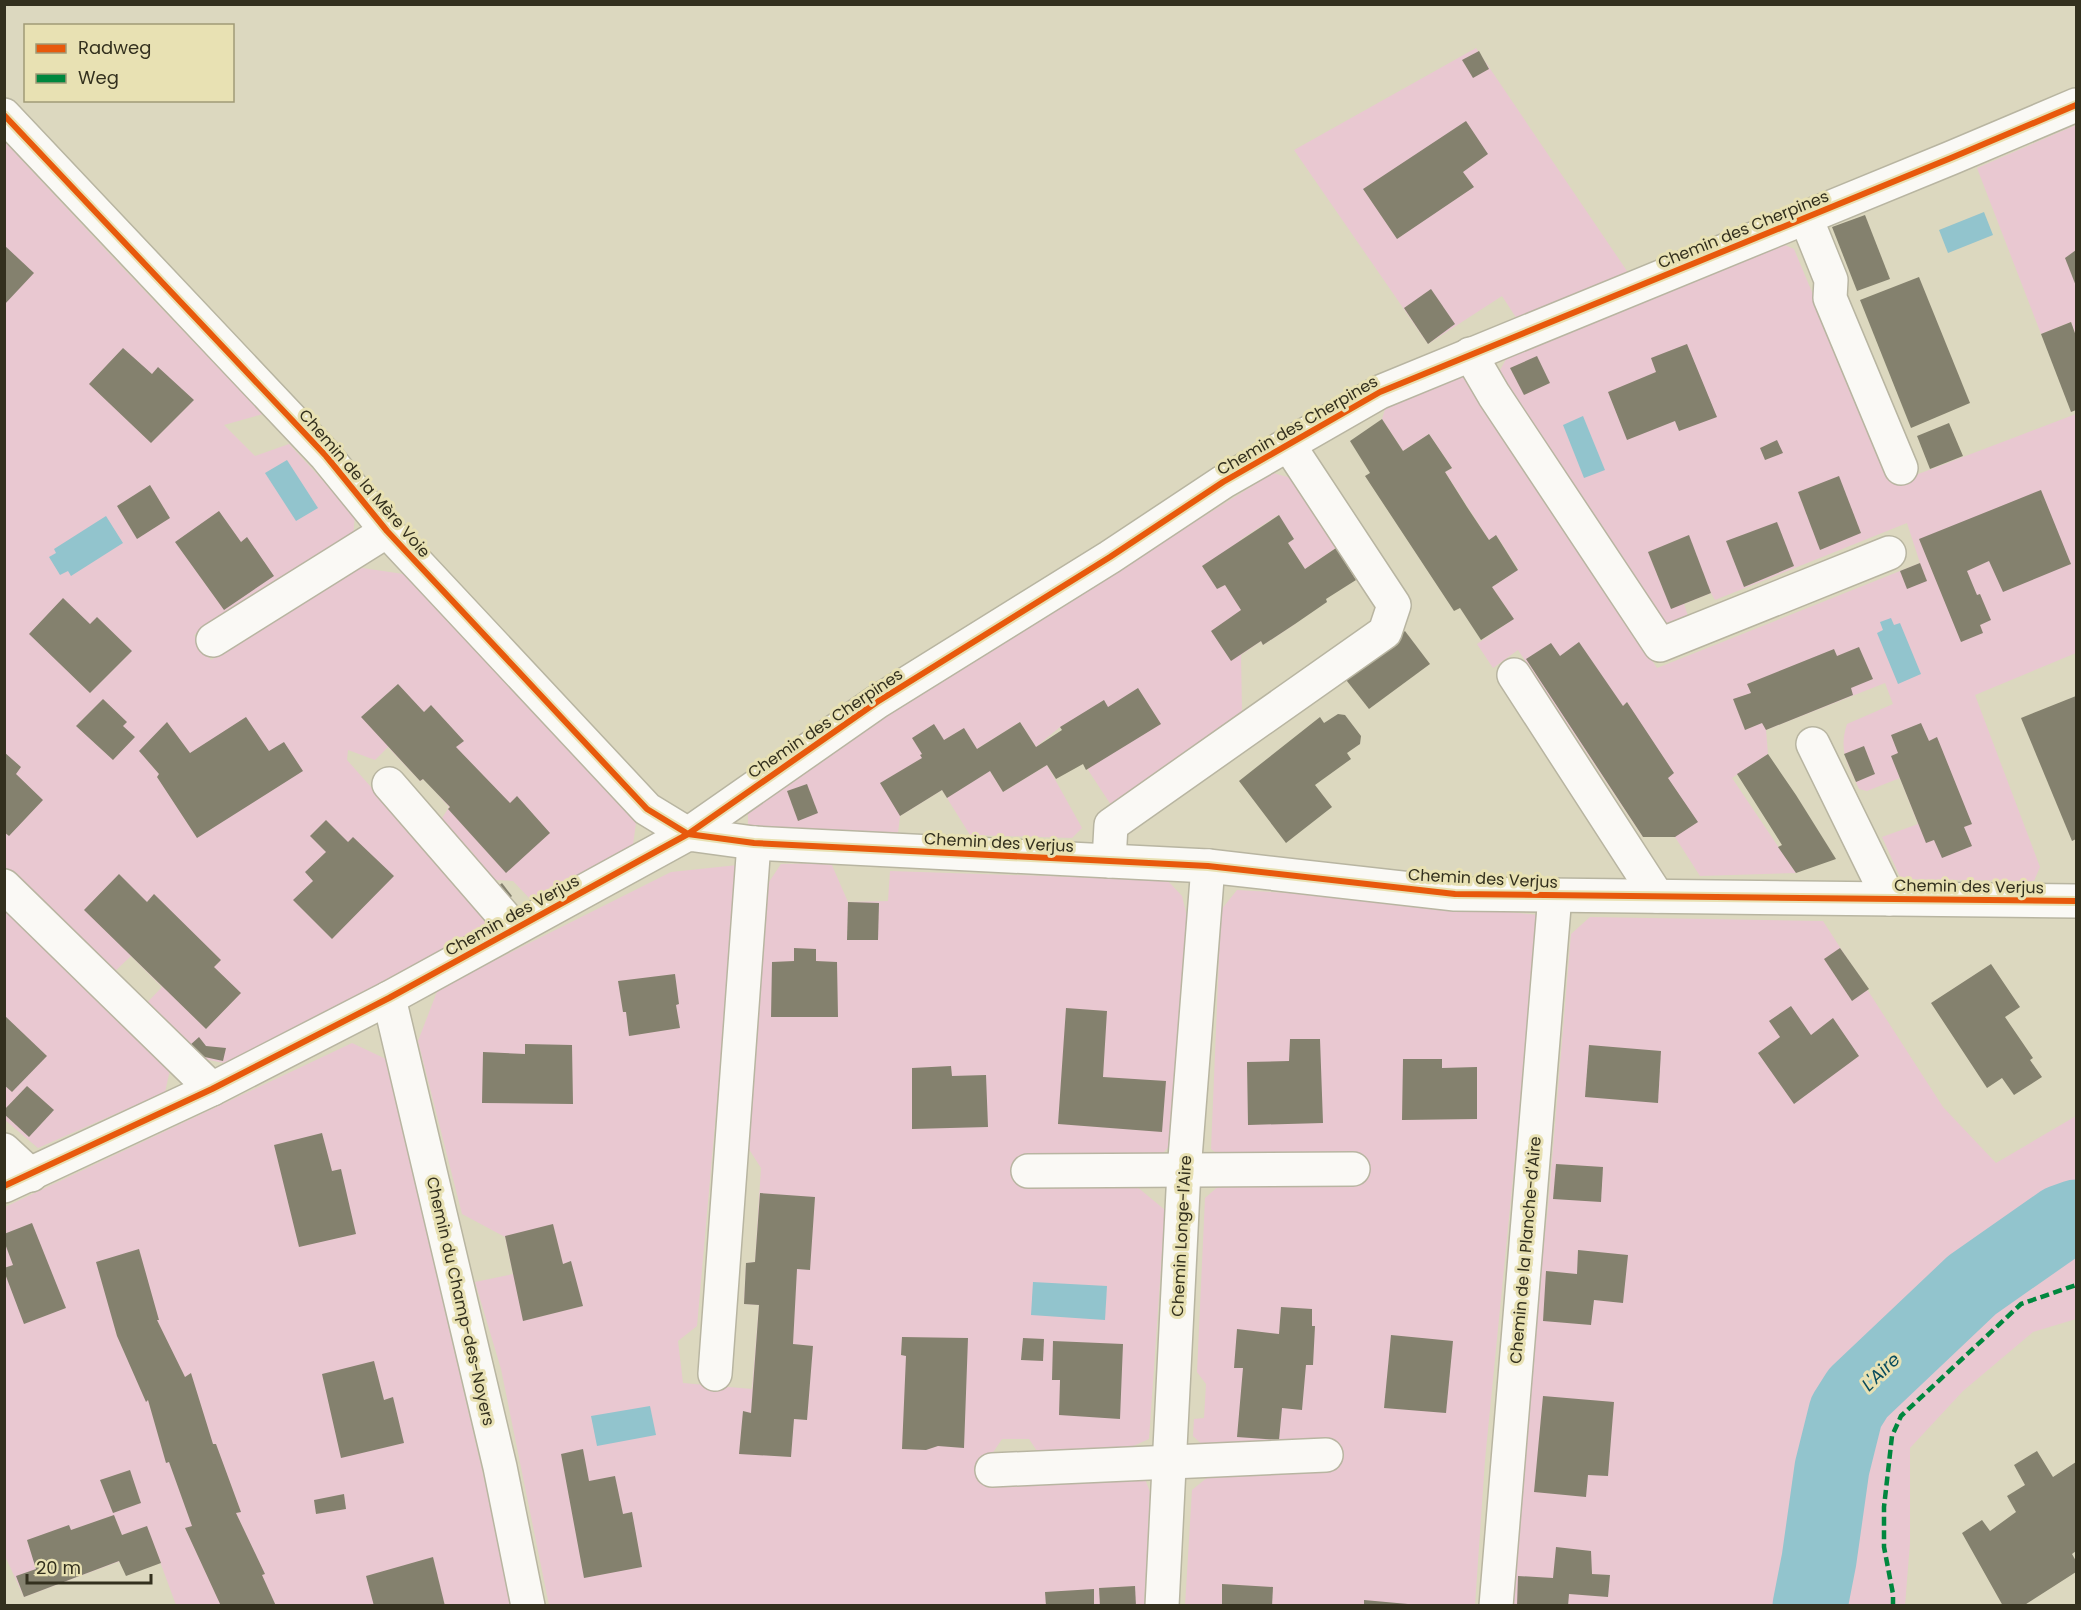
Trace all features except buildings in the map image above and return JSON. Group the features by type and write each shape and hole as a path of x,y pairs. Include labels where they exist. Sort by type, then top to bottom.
{"street":[{"name":"Chemin des Cherpines","path":"688,834 877,702 1110,557 1223,482 1380,392 2076,105"},
{"name":"Chemin de la Mère Voie","path":"4,116 326,456 387,531 647,809 688,834"},
{"path":"1806,218 1831,280 1830,298 1901,468"},
{"path":"1470,354 1494,395 1660,645 1889,553"},
{"path":"1109,861 1111,825 1385,632 1394,606 1288,444"},
{"name":"Chemin de la Mère Voie","path":"213,640 387,531"},
{"path":"1514,675 1657,896"},
{"path":"1813,744 1889,899"},
{"path":"389,784 514,928"},
{"name":"Chemin des Verjus","path":"18,1180 212,1089 389,998 688,834 754,843 1208,866 1455,894 2076,901"},
{"path":"715,1374 754,843"},
{"name":"Chemin Longe-l'Aire","path":"1162,1605 1184,1171 1208,866"},
{"path":"4,886 212,1089"},
{"name":"Chemin de la Planche-d'Aire","path":"1496,1605 1555,895"},
{"name":"Chemin du Champ-des-Noyers","path":"389,998 500,1467 528,1605"},
{"path":"4,1150 18,1180"},
{"path":"1028,1171 1353,1169"},
{"path":"992,1470 1326,1455"}],"shaded area":[{"path":"1476,48 1629,274 1517,319 1502,296 1428,344 1294,150"},
{"path":"2076,125 2076,336 2071,322 2041,334 1977,168"},
{"path":"4,141 263,414 224,425 255,456 289,444 355,515 353,537 194,635 211,660 356,567 410,575 636,823 633,845 533,902 513,881 497,880 492,885 475,866 473,853 441,820 449,807 424,779 420,781 388,747 375,760 348,750 347,760 491,922 351,1000 224,1063 194,1057 142,1008 162,987 131,956 111,975 5,867"},
{"path":"1780,243 1794,249 1892,484 2076,414 2076,653 1975,695 2040,867 2034,881 1901,879 1882,837 1918,824 1900,778 1867,791 1859,789 1844,750 1844,734 1847,724 1893,704 1885,683 1766,730 1768,754 1732,778 1796,873 1700,876 1675,837 1643,837 1518,650 1493,668 1477,644 1513,619 1492,587 1518,569 1497,536 1489,540 1445,472 1452,468 1429,434 1403,451 1382,419 1387,403 1464,374 1657,668 1920,563 1907,523 1715,600 1711,593 1684,604 1689,619 1674,626 1660,623 1507,390 1500,370 1509,354"},
{"path":"1273,473 1295,479 1336,548 1305,569 1288,543 1294,539 1278,515 1240,540 1295,624 1263,645 1261,641 1241,655 1242,711 1111,805 1060,727 1036,747 1020,722 977,749 1003,792 1047,765 1082,828 1072,838 970,835 942,790 900,816 898,833 748,830 748,802"},
{"path":"831,863 848,902 888,901 890,871 1167,880 1182,896 1188,921 1171,1144 1158,1159 1021,1160 1019,1187 1136,1186 1165,1210 1149,1439 1122,1451 1039,1454 1029,1439 1002,1439 990,1457 1145,1479 1150,1492 1144,1605 549,1605 501,1369 475,1282 513,1274 505,1237 462,1214 418,1041 438,989 671,872 738,865 697,1326 678,1341 683,1383 752,1389 759,1305 744,1304 746,1263 755,1262 761,1168 747,1146 765,888 781,864"},
{"path":"1237,890 1375,898 1539,915 1485,1460 1475,1605 1185,1606 1192,1490 1214,1472 1209,1451 1193,1436 1194,1419 1204,1418 1206,1384 1197,1372 1205,1198 1221,1184 1225,1160 1211,1149 1221,910"},
{"path":"4,908 170,1070 165,1092 38,1148 5,1120"},
{"path":"1590,917 1823,921 1943,1107 1996,1163 2076,1116 2076,1319 2033,1332 1963,1391 1910,1448 1910,1543 1905,1605 1512,1606 1530,1357 1548,1208 1571,934"},
{"path":"352,1043 386,1059 486,1487 510,1605 176,1605 155,1548 24,1597 5,1556 5,1207"}],"water":[{"path":"1984,212 1993,235 1948,253 1939,230"},
{"path":"1583,416 1605,470 1584,478 1563,425"},
{"path":"287,460 318,508 296,521 265,473"},
{"path":"106,516 123,543 71,576 68,571 60,575 49,557 56,553 54,549"},
{"path":"1891,618 1894,625 1900,623 1921,674 1898,684 1877,633 1883,630 1880,622"},
{"path":"1033,1282 1107,1286 1105,1320 1031,1315"},
{"path":"650,1406 656,1435 597,1446 591,1416"}],"waterway":[{"name":"L'Aire","path":"1810,1606 1832,1468 1846,1412 1858,1393 1972,1285 2062,1222 2076,1217"}],"marked path":[{"path":"1893,1606 1893,1594 1884,1547 1884,1507 1892,1436 1901,1416 2021,1304 2076,1285"}],"cycle path":[{"path":"4,115 326,456 387,531 647,809 688,834 877,702 1110,557 1223,482 1380,392 2076,105"},
{"path":"4,1186 212,1089 389,998 688,834 754,843 1208,866 1455,894 2076,901"}]}
